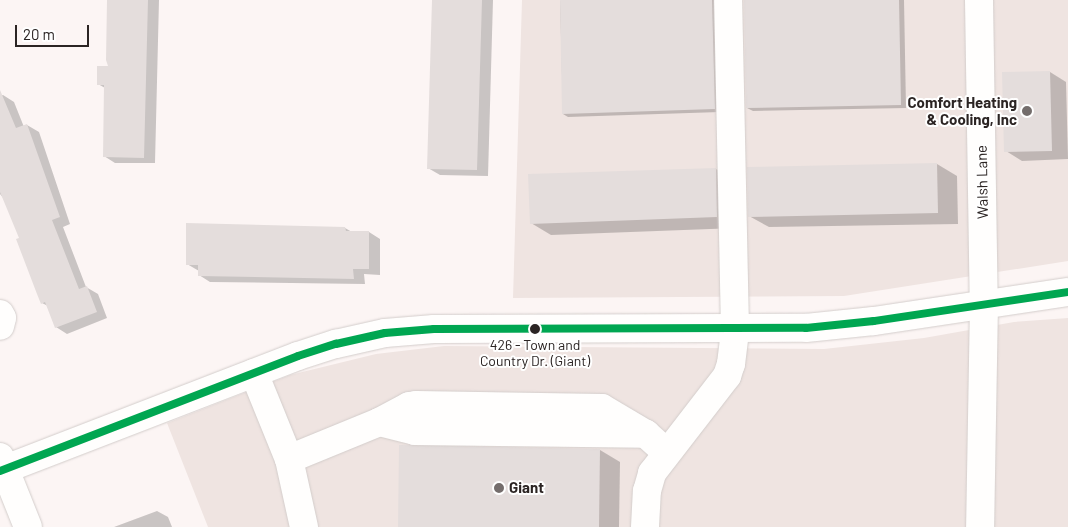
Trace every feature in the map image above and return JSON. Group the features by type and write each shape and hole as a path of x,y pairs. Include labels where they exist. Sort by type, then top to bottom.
{"street":[{"path":"645,527 648,481 667,452 727,376 731,364 735,329 728,0"},
{"name":"Walsh Lane","path":"979,0 984,304 980,527"},
{"path":"28,527 2,466 336,344 385,334 434,329 806,328 874,321 1068,292"},
{"path":"0,314 2,318 0,326"},
{"path":"254,373 289,459 304,527"},
{"path":"289,459 379,422 415,431 646,434 667,452"}],"shaded area":[{"path":"522,0 1068,0 1068,261 844,296 513,298"},
{"path":"1068,318 1068,527 208,527 167,423 290,375 376,354 444,346 824,349 924,338 1014,322"}],"building":[{"path":"107,0 148,0 144,158 103,157 104,85 97,85 97,66 108,66 106,60"},
{"path":"432,0 482,0 477,170 427,169"},
{"path":"560,0 712,0 715,109 562,114"},
{"path":"744,0 899,0 901,105 746,108"},
{"name":"Comfort Heating & Cooling, Inc","path":"1050,71 1052,151 1004,152 1002,72"},
{"path":"0,90 16,128 27,124 60,217 52,220 79,289 87,286 97,312 55,328 45,302 41,304 16,239 19,238 0,192"},
{"path":"937,163 938,213 748,217 747,167"},
{"path":"716,168 717,217 530,224 528,174"},
{"path":"186,223 345,227 346,231 369,231 369,269 353,269 354,279 198,276 198,265 186,265"},
{"name":"Giant","path":"399,445 600,449 599,527 398,527"}],"transit line":[{"path":"0,471 298,356 336,344 385,333 434,329 806,328 874,321 1068,292"}],"place":[{"name":"Comfort Heating & Cooling, Inc","path":"1027,111"},
{"name":"426 - Town and Country Dr. (Giant)","path":"535,329"},
{"name":"Giant","path":"499,488"}]}
